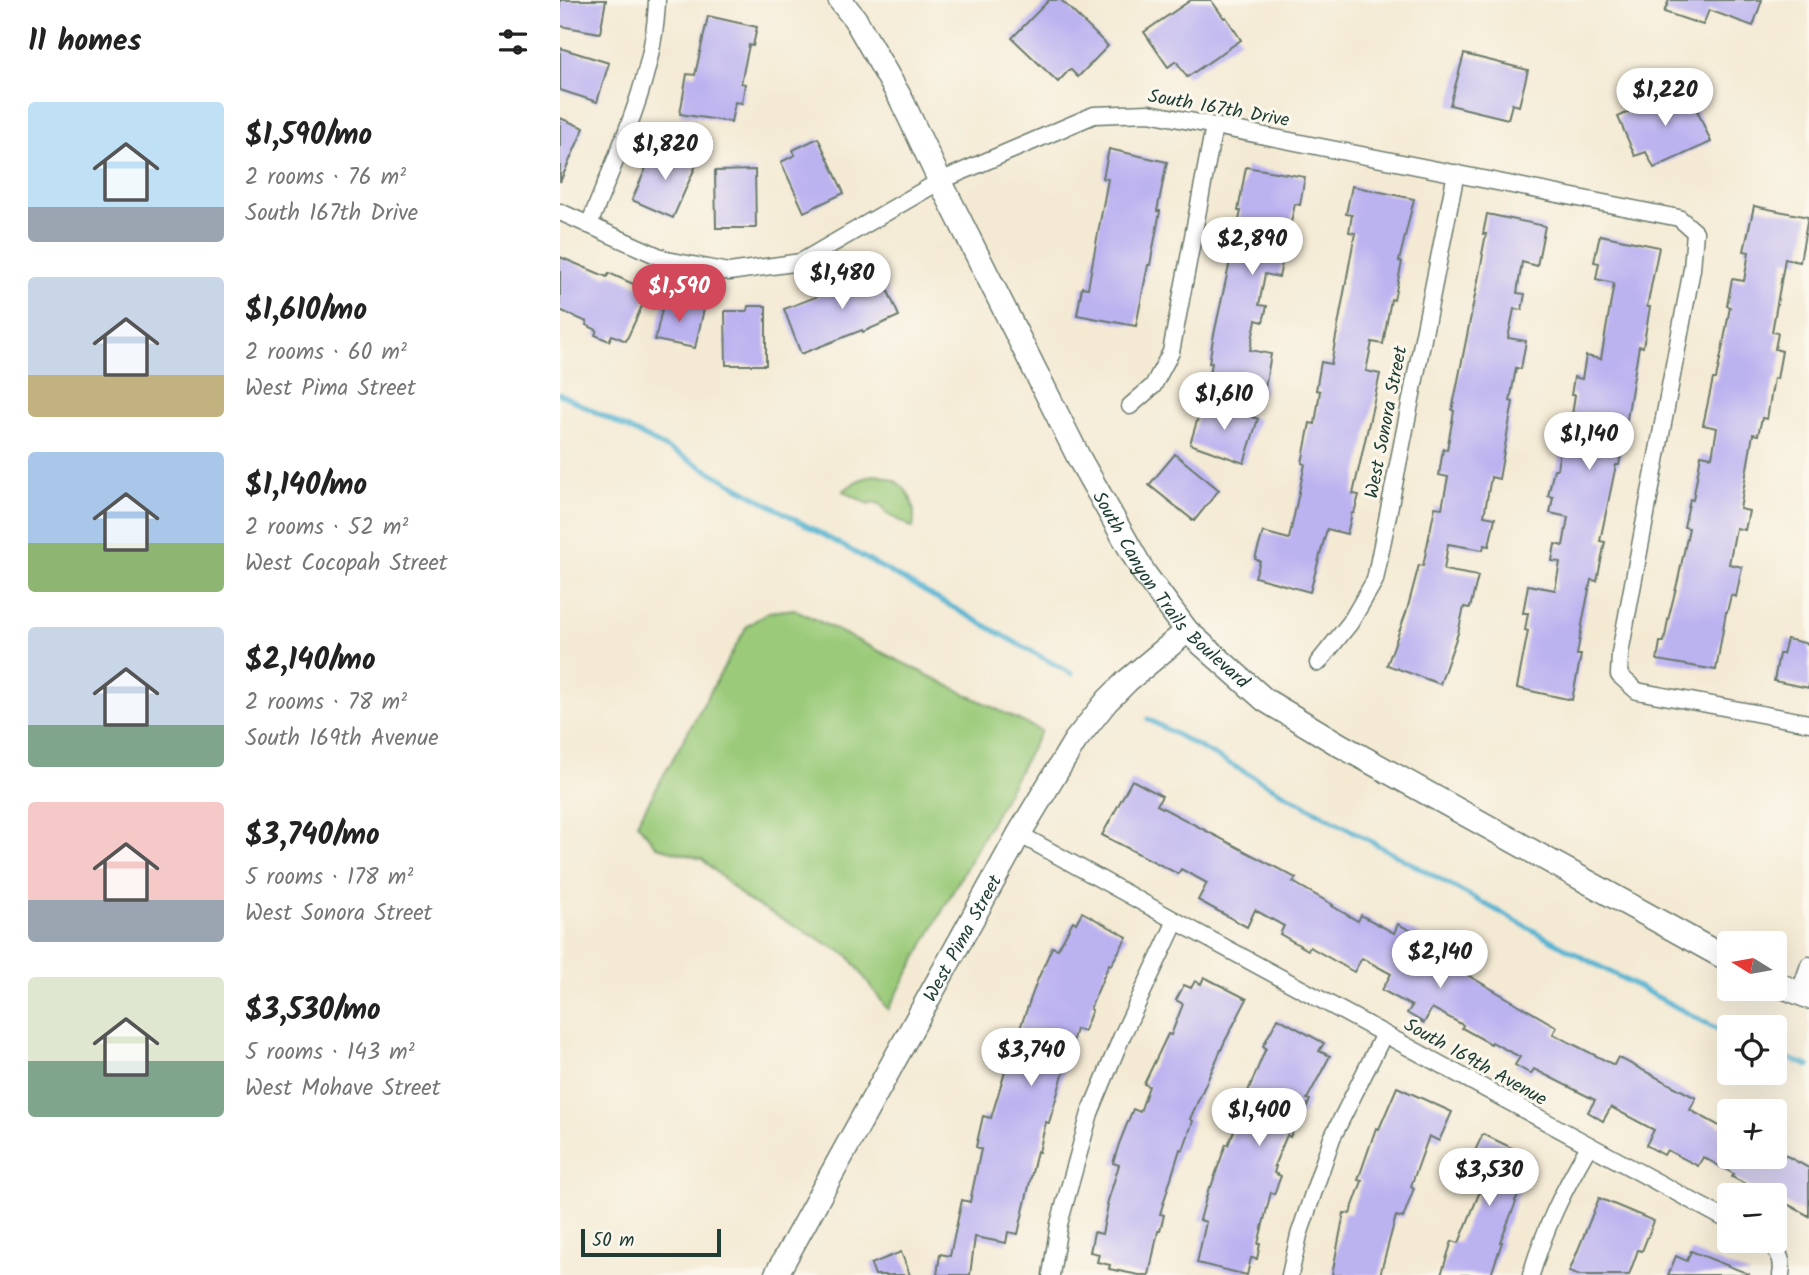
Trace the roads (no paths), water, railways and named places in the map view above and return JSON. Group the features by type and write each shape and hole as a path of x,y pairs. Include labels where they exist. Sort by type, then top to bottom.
{"street":[{"path":"589,225 641,94 657,17 657,0"},
{"name":"South Canyon Trails Boulevard","path":"840,0 855,19 901,99 1080,460 1144,573 1187,631 1265,701 1717,953"},
{"name":"South 167th Drive","path":"560,212 667,260 729,272 801,262 940,181 1094,115 1149,113 1679,218 1695,232 1692,269 1620,653 1619,674 1637,691 1809,723"},
{"path":"1130,406 1153,386 1171,352 1214,125"},
{"name":"West Sonora Street","path":"1318,663 1350,623 1375,580 1456,173"},
{"name":"West Pima Street","path":"776,1275 1019,834 1075,741 1127,681 1187,631"},
{"name":"South 169th Avenue","path":"1019,834 1717,1215"},
{"path":"1051,1275 1059,1224 1090,1113 1122,1036 1176,921"},
{"path":"1787,988 1804,995 1809,965"},
{"path":"1290,1275 1299,1235 1332,1138 1384,1034"},
{"path":"1531,1275 1546,1227 1589,1146"},
{"path":"1778,1253 1781,1275"}],"waterway":[{"path":"560,394 684,457 1072,674"},
{"path":"1148,719 1717,1029"},
{"path":"1787,1058 1809,1066"}]}
